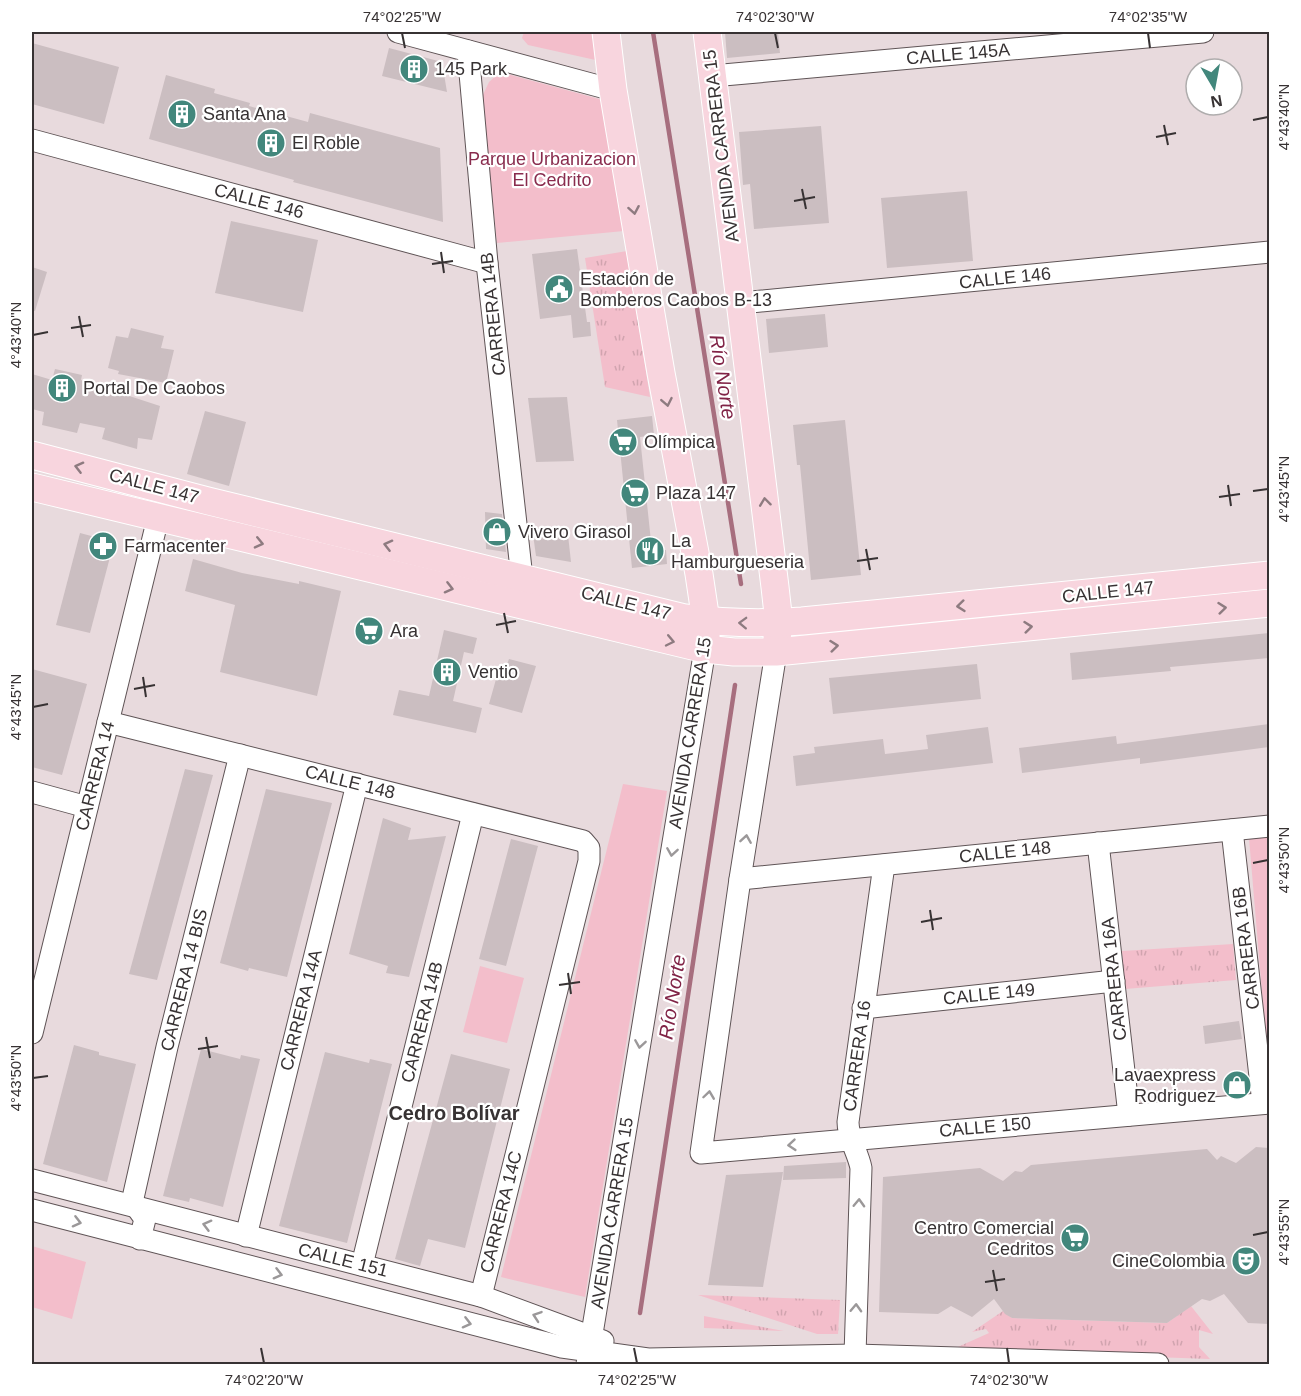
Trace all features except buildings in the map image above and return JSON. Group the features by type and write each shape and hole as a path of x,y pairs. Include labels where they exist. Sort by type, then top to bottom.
{"main road":[{"name":"AVENIDA CARRERA 15","path":"606,32 613,90 661,373 699,569 706,621 705,649"},
{"name":"AVENIDA CARRERA 15","path":"707,32 779,623 776,652"},
{"name":"CALLE 147","path":"32,455 208,501 685,618 706,621 779,623 1269,575"},
{"name":"CALLE 147","path":"32,487 705,649 734,652 776,652 1269,603"}],"street":[{"path":"398,32 613,90"},
{"name":"CALLE 145A","path":"712,76 1203,32"},
{"name":"CARRERA 14B","path":"468,51 487,263 522,578"},
{"name":"CALLE 146","path":"32,140 487,263"},
{"name":"CALLE 146","path":"741,303 1269,252"},
{"name":"CARRERA 14","path":"32,1033 158,518"},
{"name":"AVENIDA CARRERA 15","path":"589,1351 705,649"},
{"name":"AVENIDA CARRERA 15","path":"701,1153 740,879 776,652"},
{"name":"CALLE 148","path":"108,722 583,841 589,848"},
{"name":"CARRERA 14 BIS","path":"131,1236 135,1205 133,1198 167,1047 240,755"},
{"name":"CARRERA 14A","path":"246,1236 357,784"},
{"path":"32,792 87,807"},
{"name":"CARRERA 14B","path":"362,1266 473,814"},
{"name":"CALLE 148","path":"740,879 1269,826"},
{"name":"CARRERA 16B","path":"1232,830 1266,1103"},
{"name":"CARRERA 16A","path":"1098,843 1129,1115"},
{"name":"CARRERA 14C","path":"482,1296 589,861 589,848"},
{"name":"CARRERA 16","path":"855,1355 861,1168 858,1153 850,1139 848,1122 884,865"},
{"name":"CALLE 149","path":"863,1008 1114,981"},
{"name":"CALLE 150","path":"701,1153 1266,1103"},
{"name":"CALLE 151","path":"32,1180 482,1296 589,1351"},
{"name":"CALLE 151","path":"32,1210 562,1347 589,1351 648,1359 855,1355 1158,1365"}],"green space":[{"path":"524,32 595,32 600,61 528,45 522,38"},
{"name":"Parque Urbanizacion El Cedrito","path":"500,72 603,100 624,231 497,243 482,97 489,82"},
{"path":"627,251 650,397 605,387 585,258"},
{"path":"623,784 667,791 585,1297 501,1277"},
{"path":"1269,836 1269,1075 1249,838"},
{"path":"1233,944 1236,980 1125,989 1122,951"},
{"path":"480,966 524,978 507,1043 463,1032"},
{"path":"32,1246 86,1262 72,1319 32,1307"},
{"path":"698,1295 840,1300 838,1334 817,1334"},
{"path":"1191,1306 1213,1334 1199,1330 1199,1347 1210,1359 951,1350 989,1333 986,1329 972,1332 1003,1311 1012,1318 1167,1323"},
{"path":"704,1316 784,1331 704,1328"}],"waterway":[{"name":"Río Norte","path":"653,32 741,584"},
{"name":"Río Norte","path":"640,1313 735,685"}],"place":[{"name":"145 Park","path":"414,69"},
{"name":"Santa Ana","path":"182,114"},
{"name":"El Roble","path":"271,143"},
{"name":"Estación de Bomberos Caobos B-13","path":"559,289"},
{"name":"Portal De Caobos","path":"62,388"},
{"name":"Olímpica","path":"623,442"},
{"name":"Plaza 147","path":"635,493"},
{"name":"Vivero Girasol","path":"497,532"},
{"name":"Farmacenter","path":"103,546"},
{"name":"La Hamburgueseria","path":"650,551"},
{"name":"Ara","path":"369,631"},
{"name":"Ventio","path":"447,672"},
{"name":"Lavaexpress Rodriguez","path":"1237,1085"},
{"name":"Centro Comercial Cedritos","path":"1075,1238"},
{"name":"CineColombia","path":"1246,1261"}],"district":[{"name":"Cedro Bolívar","path":"454,1113"}]}
